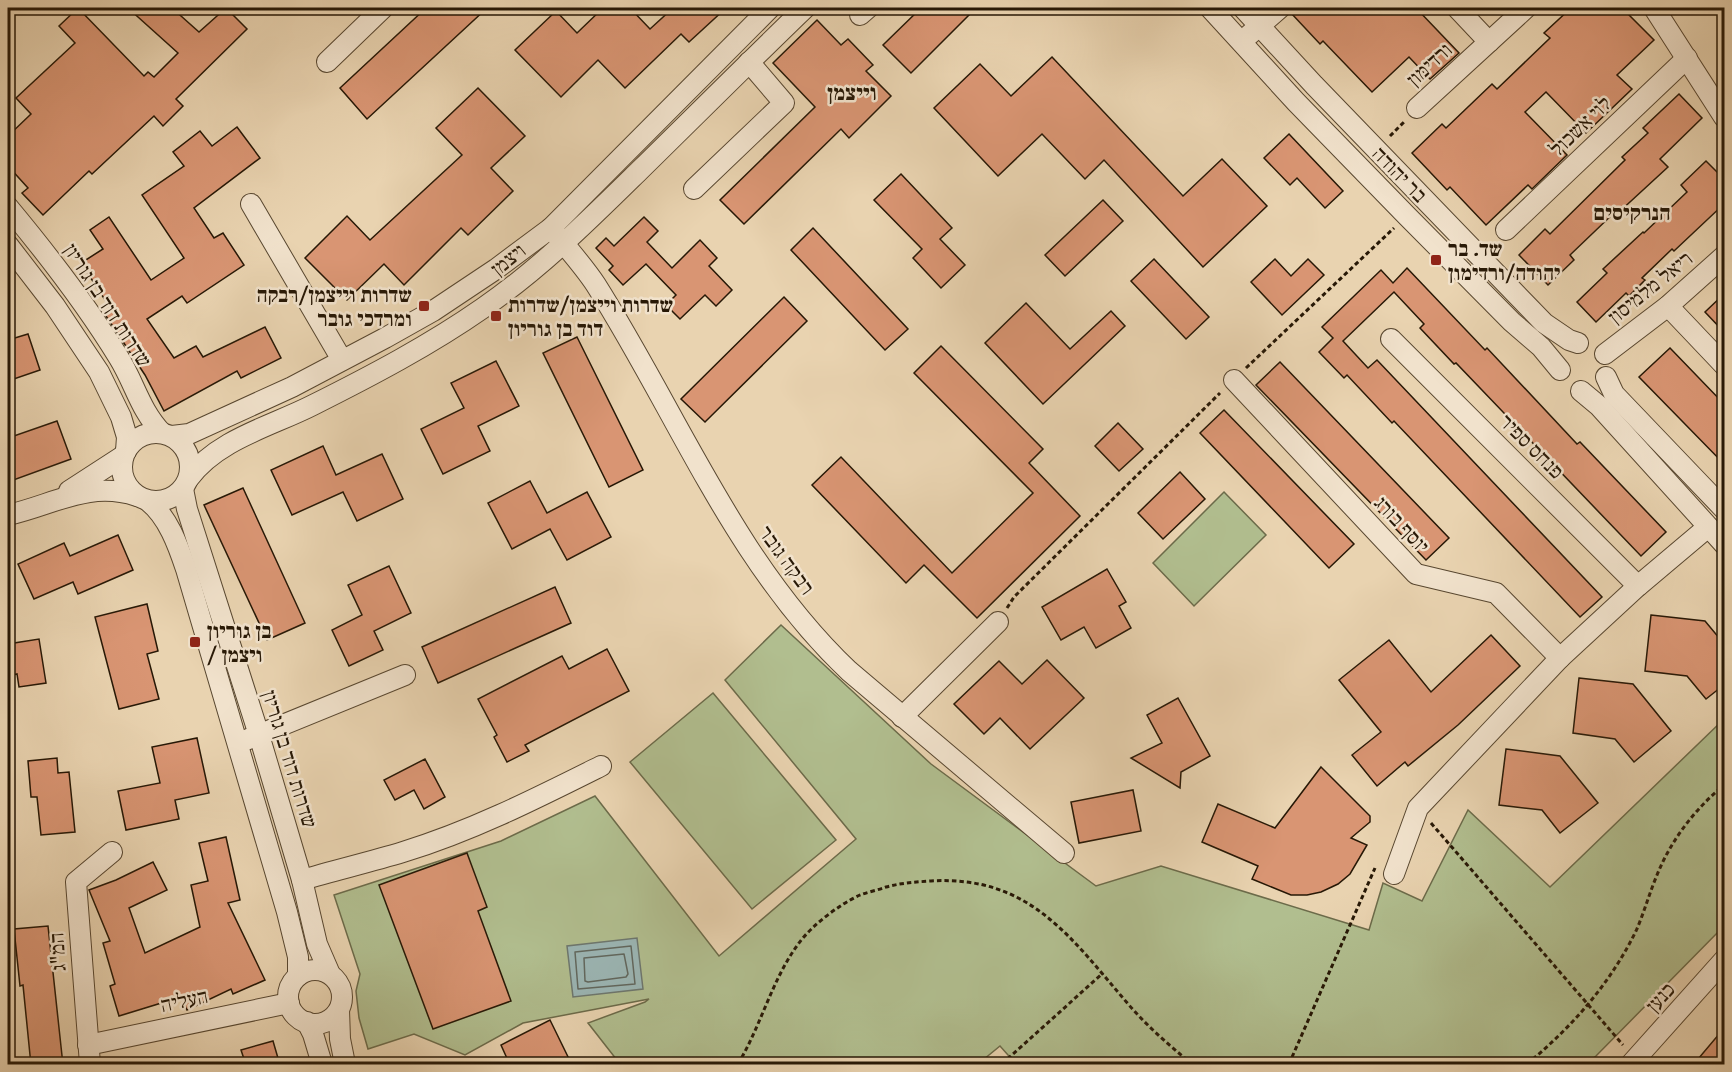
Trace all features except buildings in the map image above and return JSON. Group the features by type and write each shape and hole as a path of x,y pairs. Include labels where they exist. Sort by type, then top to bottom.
{"street":[{"path":"327,62 383,8"},
{"name":"ויצמן","path":"167,435 189,434 292,387 450,300 551,228 770,8"},
{"name":"ויצמן","path":"186,483 200,464 226,446 346,389 447,332 514,285 564,244 805,8"},
{"name":"בר יהודה","path":"1210,8 1296,102 1407,216 1541,347 1560,370"},
{"name":"בר יהודה","path":"1243,8 1376,150 1544,323 1569,340 1578,343"},
{"path":"1239,39 1260,27 1280,8"},
{"path":"1457,8 1489,42"},
{"name":"ורדימון","path":"1418,108 1526,8"},
{"path":"1654,8 1725,117"},
{"name":"לוי אשכול","path":"1506,230 1687,58"},
{"path":"694,189 784,103 749,62"},
{"path":"251,204 342,360"},
{"name":"שדרות דוד בן גוריון","path":"8,207 75,292 120,360 141,405 167,435"},
{"name":"רבקה גובר","path":"551,228 595,284 736,530 764,573 820,643 902,717 1064,853"},
{"name":"שדרות דוד בן גוריון","path":"8,245 55,306 99,372 122,417 127,437 124,453"},
{"name":"ריאל מלמיסון","path":"1605,354 1668,306 1725,256"},
{"path":"1668,306 1725,365"},
{"name":"פנחס ספיר","path":"1391,339 1638,586"},
{"path":"1581,391 1596,388 1606,377 1608,366 1605,354 1593,344 1578,343 1562,356 1560,370 1567,384 1581,391 1599,406 1725,544"},
{"path":"1606,377 1614,394 1725,509"},
{"name":"יוסף בורג","path":"1234,380 1416,574 1496,593 1560,658"},
{"path":"8,515 48,503 76,494 103,490 120,490 143,498 167,500 186,483 191,468 186,449 167,435 145,434 131,443 124,453 48,503"},
{"path":"124,453 123,478 129,488 155,506 178,547 287,912 298,957 298,976"},
{"name":"שדרות דוד בן גוריון","path":"186,483 187,509 259,735 302,880 317,944 330,974"},
{"path":"1394,874 1418,808 1560,658 1638,586 1708,526"},
{"path":"902,717 998,622"},
{"path":"238,743 405,675"},
{"path":"302,880 425,844 539,797 601,766"},
{"name":"המ\"ג","path":"90,1065 76,882 112,852"},
{"name":"כנען","path":"1634,1062 1725,960"},
{"path":"339,1010 325,1022 307,1022 296,1015 290,1003 290,988 298,976 310,970 324,971 336,980 342,994 339,1010 340,1039 345,1065"},
{"name":"העליה","path":"88,1045 290,1003"},
{"path":"307,1022 322,1065"}],"path":[{"path":"1376,150 1418,108"},
{"path":"998,622 1014,597 1234,380 1407,216"},
{"path":"1527,1065 1556,1040 1615,969 1637,929 1658,873 1678,834 1699,808 1725,785"},
{"path":"1418,808 1588,1004 1634,1062"},
{"path":"1289,1065 1375,868 1394,874"},
{"path":"738,1065 783,970 800,942 821,920 859,896 902,883 954,880 1000,889 1034,906 1073,939 1131,1007 1166,1043 1192,1065"},
{"path":"1002,1065 1103,973"}],"green space":[{"path":"1224,492 1266,535 1194,606 1153,563"},
{"path":"781,625 931,764 1096,886 1161,866 1369,930 1383,883 1422,901 1468,810 1550,887 1724,719 1724,926 1596,1056 1585,1064 1016,1064 1000,1046 978,1064 620,1064 588,1023 649,999 523,1023 465,1055 414,1034 368,1049 359,1018 356,991 360,974 334,895 501,841 595,796 719,956 856,839 725,680"},
{"path":"713,693 836,840 752,909 630,762"}],"water":[{"path":"637,938 643,989 573,997 567,946"}],"place":[{"name":"שד. בר יהודה/ורדימון","path":"1436,260"},
{"name":"שדרות וייצמן/רבקה ומרדכי גובר","path":"424,306"},
{"name":"שדרות וייצמן/שדרות דוד בן גוריון","path":"496,316"},
{"name":"בן גוריון / ויצמן","path":"195,642"}],"district":[{"name":"וייצמן","path":"852,92"},
{"name":"הנרקיסים","path":"1632,212"}]}
